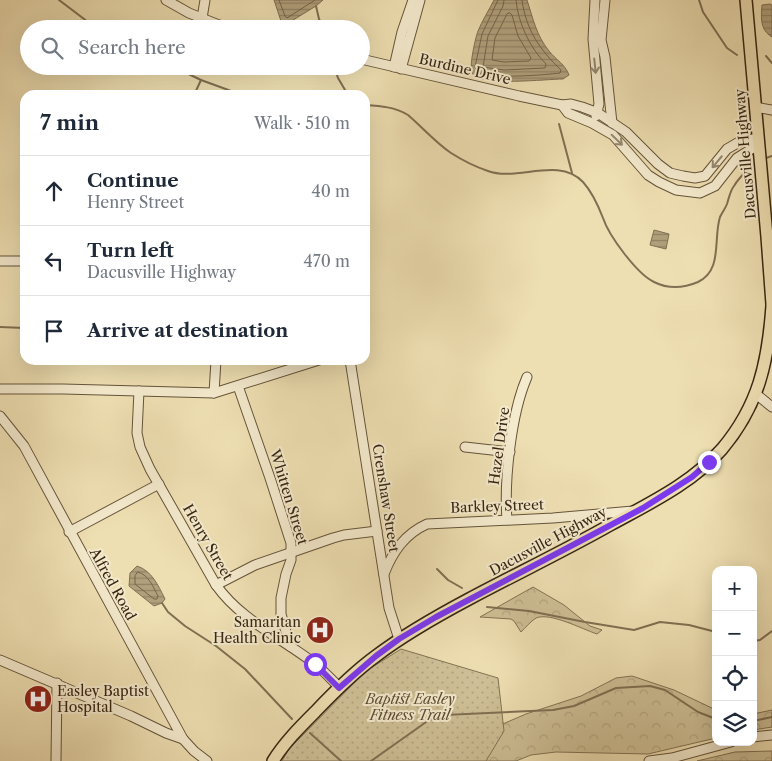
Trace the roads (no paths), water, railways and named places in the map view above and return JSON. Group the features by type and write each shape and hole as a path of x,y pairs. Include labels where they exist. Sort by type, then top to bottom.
{"main road":[{"name":"Dacusville Highway","path":"273,761 306,721 339,688 399,639 436,617 637,511 692,477 724,445 743,419 756,394 769,344 772,305 768,237 746,0"}],"street":[{"path":"166,0 207,20"},
{"path":"202,18 205,0"},
{"path":"397,68 402,32 414,0"},
{"path":"397,68 420,0"},
{"path":"592,122 598,113 600,104 597,39 600,2"},
{"path":"597,39 605,56 612,123"},
{"name":"Burdine Drive","path":"370,61 562,105 571,104 598,113 626,132 658,164 670,172 695,178 705,176 727,149 740,142 758,142"},
{"name":"Burdine Drive","path":"562,105 568,113 592,122 613,135 648,175 667,186 684,191 700,193 715,186 737,158 758,142"},
{"path":"755,107 772,110"},
{"path":"0,261 20,261"},
{"path":"214,393 216,365"},
{"path":"0,389 214,393 303,365"},
{"name":"Crenshaw Street","path":"351,365 389,608 399,639"},
{"name":"Hazel Drive","path":"507,520 506,485 510,452 516,415 527,377"},
{"name":"Whitten Street","path":"238,386 291,543 292,552 281,598 282,614 290,646"},
{"name":"Henry Street","path":"139,391 138,439 158,484 216,585 225,598 242,614 315,664 339,688"},
{"path":"756,394 772,407"},
{"name":"Alfred Road","path":"0,416 24,446 69,532 183,738 194,751 207,761"},
{"path":"465,447 510,452"},
{"path":"69,532 158,484"},
{"name":"Barkley Street","path":"384,574 390,559 402,542 414,530 427,524 637,511"},
{"path":"216,585 255,565 292,552 344,535 377,531"},
{"path":"0,660 57,683 166,733 183,738"},
{"path":"56,761 57,683"},
{"path":"757,737 772,735"},
{"path":"649,761 672,758 716,746"}],"water":[{"path":"274,0 323,0 293,20 281,20"},
{"path":"494,0 527,0 541,39 569,75 563,79 500,81 487,80 472,73 472,59 477,35 481,23"},
{"path":"762,5 772,5 772,37 765,31 762,19"},
{"path":"654,230 669,234 666,249 650,245"},
{"path":"137,566 147,571 154,579 165,599 162,603 154,606 129,586 130,573"}],"waterway":[{"path":"59,0 85,20"},
{"path":"699,0 703,12 727,48 737,55"},
{"path":"316,6 320,20"},
{"path":"766,56 772,63"},
{"path":"191,75 228,90"},
{"path":"337,75 345,90"},
{"path":"196,90 201,80"},
{"path":"370,105 388,107 403,112 451,153 488,171 499,174 512,174 550,170 562,171 573,175 583,182 589,190 606,226 624,254 647,278 665,286 676,287 693,284 706,277 714,262 720,217 733,188 751,166"},
{"path":"559,124 572,173"},
{"path":"766,158 772,156"},
{"path":"0,327 20,328"},
{"path":"437,569 448,580 462,588"},
{"path":"162,603 168,612 185,626 216,646 245,669 292,719"},
{"path":"487,607 529,611 634,630 660,622 689,625 712,631"},
{"path":"757,640 772,631"},
{"path":"371,761 429,720 445,715 553,710 574,706 616,688 650,686 665,690 698,712 712,717"},
{"path":"757,720 772,717"},
{"path":"310,733 341,761"}],"place":[{"name":"Samaritan Health Clinic","path":"320,630"},
{"name":"Easley Baptist Hospital","path":"38,699"}],"park label":[{"name":"Baptist Easley Fitness Trail","path":"410,708"}]}
